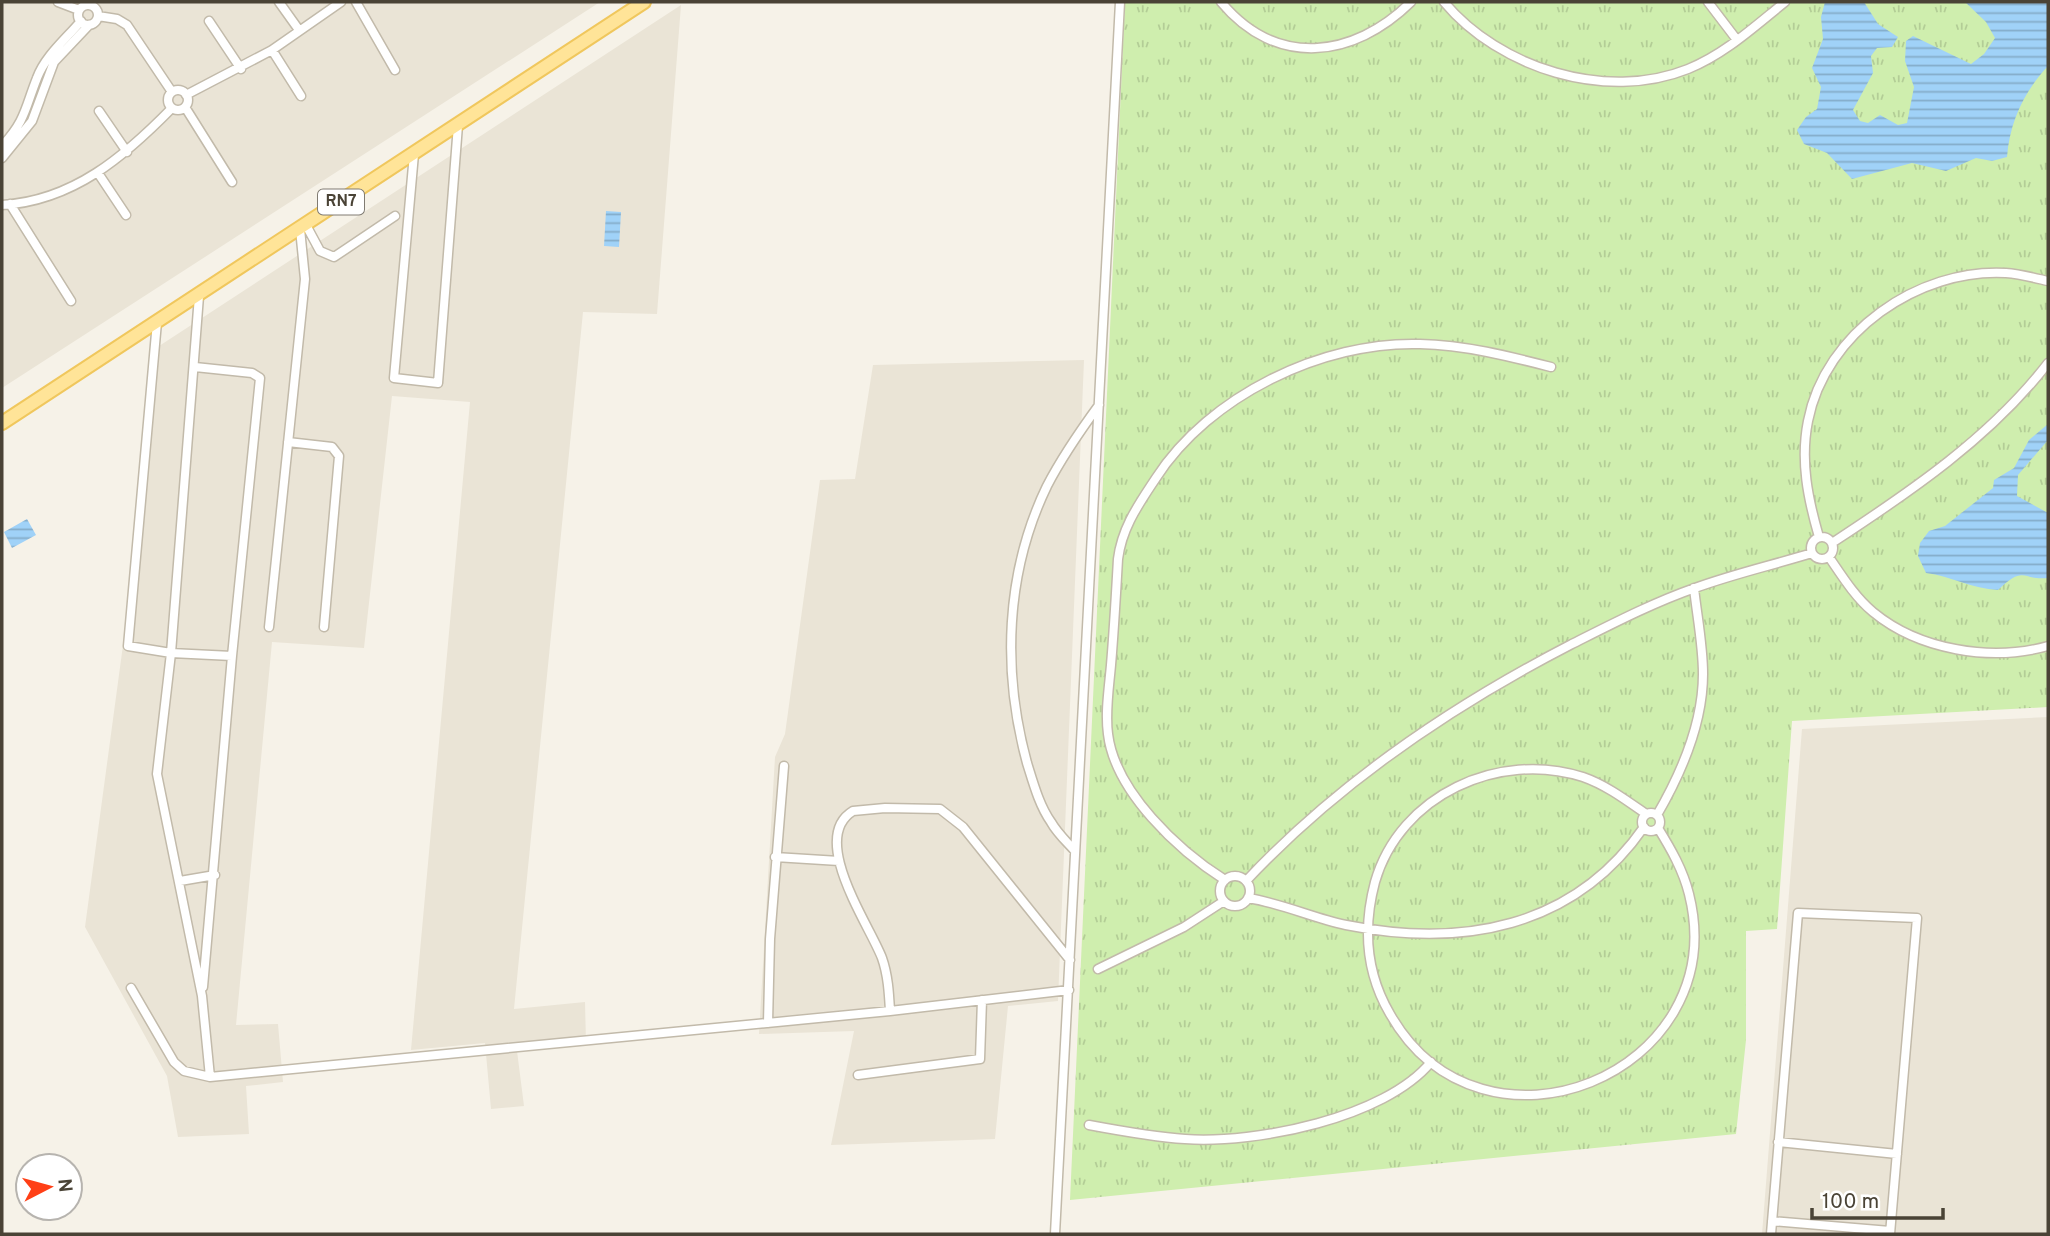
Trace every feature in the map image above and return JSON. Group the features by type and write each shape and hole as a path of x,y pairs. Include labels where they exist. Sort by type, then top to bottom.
{"main road":[{"name":"RN7","path":"2,423 645,2"}],"street":[{"path":"58,2 91,7 127,25 172,92"},
{"path":"279,2 299,30"},
{"path":"186,95 241,69 341,2"},
{"path":"356,2 395,70"},
{"path":"1055,1234 1119,2"},
{"path":"1221,2 1235,19 1261,35 1292,47 1329,48 1357,41 1378,31 1410,2"},
{"path":"1444,2 1459,19 1491,45 1534,65 1603,81 1649,79 1687,69 1737,40 1785,2"},
{"path":"1708,2 1737,40"},
{"path":"2,158 32,121 54,62 85,23 91,7"},
{"path":"2,146 23,119 36,79 49,57 85,23 91,7"},
{"path":"209,21 241,69"},
{"path":"272,50 301,96"},
{"path":"172,108 168,101 172,92 178,90 186,95"},
{"path":"186,95 185,107 232,182"},
{"path":"71,301 6,205 69,188 98,173 127,152 172,108 185,107"},
{"path":"99,111 127,152"},
{"path":"414,154 394,378 438,383 458,125"},
{"path":"98,173 126,215"},
{"path":"303,227 320,251 334,257 395,216"},
{"path":"269,627 305,279 303,227"},
{"path":"1819,537 1805,481 1808,419 1822,382 1839,353 1854,336 1879,313 1928,285 1994,274 2048,281"},
{"path":"199,296 171,653 158,774 202,996 210,1077"},
{"path":"157,322 128,646 171,653 232,656"},
{"path":"1225,880 1202,865 1159,825 1131,788 1112,753 1107,719 1121,541 1134,512 1171,453 1205,421 1237,397 1306,366 1350,352 1418,344 1499,354 1551,367"},
{"path":"1832,542 1937,471 2008,406 2048,363"},
{"path":"195,367 252,373 260,378 202,996"},
{"path":"1075,851 1046,813 1018,729 1013,691 1011,621 1025,549 1046,488 1068,447 1099,405"},
{"path":"288,442 332,447 339,456 324,627"},
{"path":"1819,537 1825,537 1832,542 1833,552 1829,557 1819,559 1812,553 1812,544 1819,537"},
{"path":"1246,881 1288,836 1389,753 1541,660 1611,624 1694,588 1812,553"},
{"path":"1829,557 1871,611 1896,629 1919,640 1978,651 2048,646"},
{"path":"1657,815 1678,779 1696,726 1703,674 1694,588"},
{"path":"768,1023 775,857 784,766"},
{"path":"1508,770 1560,771 1608,788 1646,814 1657,815 1660,820 1658,828 1686,885 1693,920 1693,943 1690,967 1679,1000 1661,1031 1628,1064 1587,1086 1541,1096 1494,1092 1471,1085 1431,1062 1396,1025 1383,1003 1374,979 1367,929 1373,891 1387,855 1418,814 1460,784 1508,770"},
{"path":"890,1011 886,970 850,896 839,861 839,830 844,817 853,811 885,807 940,809 963,827 1070,960"},
{"path":"1646,814 1642,821 1644,827 1651,831 1658,828"},
{"path":"1248,898 1367,929 1398,933 1457,934 1508,925 1542,911 1591,884 1625,854 1644,827"},
{"path":"775,857 839,861"},
{"path":"180,881 215,875"},
{"path":"1236,876 1246,881 1250,889 1248,898 1235,906 1224,901 1220,893 1225,880 1236,876"},
{"path":"1098,969 1184,927 1224,901"},
{"path":"1770,1234 1798,913 1917,918 1890,1232 1772,1221"},
{"path":"131,988 174,1062 184,1071 210,1077 890,1011 1069,990"},
{"path":"858,1075 980,1059 982,1000"},
{"path":"1089,1125 1188,1139 1270,1133 1329,1118 1402,1089 1431,1062"},
{"path":"1778,1142 1897,1154"}],"shaded area":[{"path":"2,2 600,2 2,388"},
{"path":"681,5 657,314 583,312 514,1009 585,1002 586,1043 517,1051 524,1106 491,1109 485,1043 411,1050 470,402 392,396 364,648 272,642 236,1025 278,1024 283,1082 246,1086 249,1134 178,1137 167,1076 85,927 128,608 153,350"},
{"path":"1084,360 1058,1001 1008,1006 995,1139 831,1145 854,1031 759,1034 775,757 785,734 820,480 855,479 873,365"},
{"path":"2048,717 2048,1234 1762,1234 1802,729"}],"green space":[{"path":"1125,2 2048,2 2048,707 1792,721 1777,929 1746,931 1746,1040 1736,1134 1070,1200"}],"water":[{"path":"1825,2 1864,2 1878,24 1898,37 1892,47 1877,48 1871,56 1873,73 1853,110 1860,121 1868,123 1880,115 1898,125 1907,123 1914,87 1905,61 1906,41 1913,36 1971,64 1984,54 1995,38 1986,22 1965,2 2048,2 2048,66 2025,97 2015,119 2007,157 1992,161 1976,158 1946,171 1912,163 1852,179 1827,153 1804,144 1797,130 1806,117 1817,109 1821,87 1812,68 1823,39 1821,17"},
{"path":"606,211 621,212 619,247 604,246"},
{"path":"2048,424 2048,440 2018,475 2017,496 2048,513 2048,578 2023,575 2007,582 1998,590 1926,573 1918,556 1920,543 1929,531 1945,526 1993,488 1994,480 2014,468 2029,440"},
{"path":"27,519 36,535 12,548 4,532"}]}
